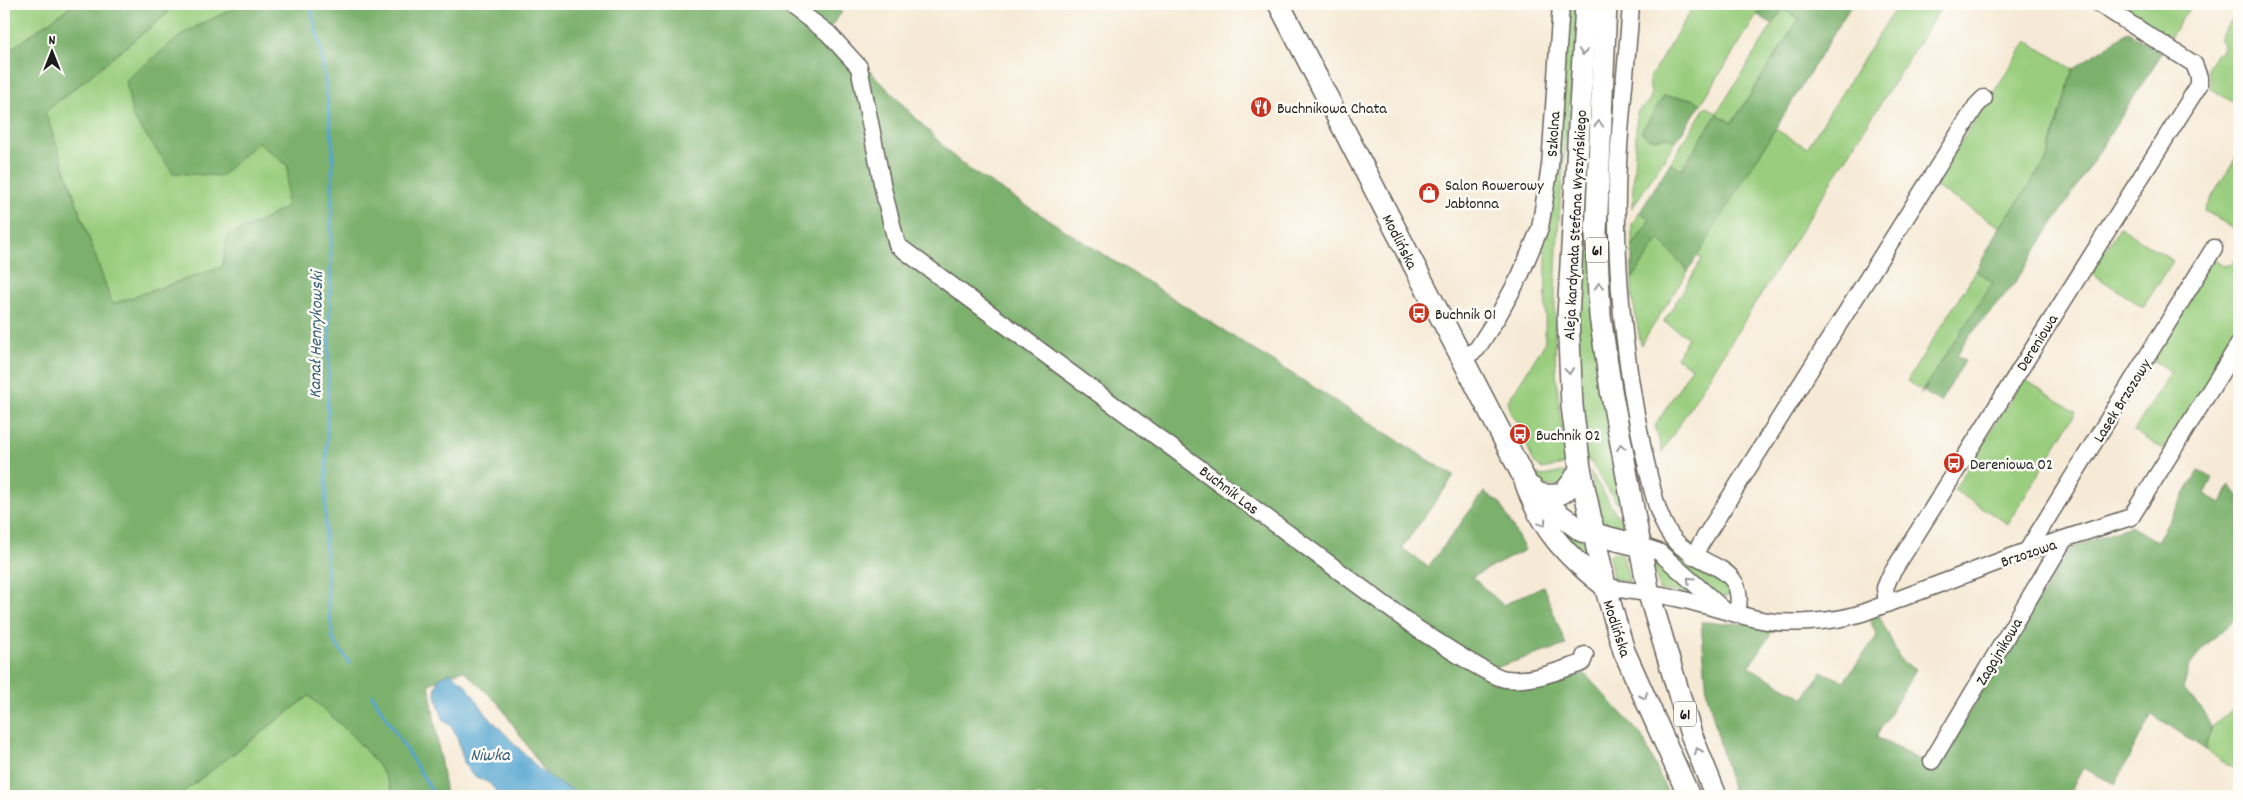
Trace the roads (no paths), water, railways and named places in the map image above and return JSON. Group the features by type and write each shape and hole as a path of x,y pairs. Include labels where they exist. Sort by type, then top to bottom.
{"main road":[{"name":"Modlińska","path":"1279,4 1524,478 1533,506 1565,553 1605,586 1624,651 1690,796"},
{"name":"Aleja kardynała Stefana Wyszyńskiego","path":"1586,4 1568,316 1572,406 1580,469 1594,535"},
{"name":"Aleja kardynała Stefana Wyszyńskiego","path":"1606,4 1596,233 1600,316 1612,400 1641,546"},
{"path":"1539,494 1553,496 1563,493 1580,469"},
{"name":"Modlińska","path":"1524,478 1570,524 1594,535 1641,546"},
{"name":"61","path":"1594,535 1605,586"},
{"name":"61","path":"1641,546 1649,594 1658,630 1691,734 1716,796"}],"street":[{"name":"Buchnik Las","path":"789,4 828,33 859,67 880,177 897,245 1168,442 1419,630 1463,657 1505,679 1541,676 1584,659"},
{"name":"Szkolna","path":"1462,359 1475,351 1498,316 1520,276 1540,228 1550,166 1561,4"},
{"path":"1631,4 1617,192 1618,276 1626,355 1656,504 1672,537 1693,556 1725,573 1736,582 1740,594 1732,613"},
{"name":"Dereniowa","path":"1888,604 1886,583 1894,569 2198,84 2199,77 2194,64 2099,4"},
{"path":"1693,556 1976,106 1984,98"},
{"name":"Lasek Brzozowy","path":"2027,552 2214,248"},
{"name":"Brzozowa","path":"1605,586 1626,592 1676,598 1775,622 1840,620 2027,552 2131,517 2239,344"},
{"name":"Zagajnikowa","path":"1932,761 2064,540"},
{"name":"Brzozowa","path":"1641,546 1659,552 1732,613"},
{"path":"1658,630 1666,606 1676,598"}],"water":[{"name":"Niwka","path":"450,672 466,685 486,714 539,769 555,781 585,796 501,796 489,783 472,775 464,762 456,734 451,726 444,721 435,690 439,678"}],"waterway":[{"name":"Kanał Henrykowski","path":"310,4 322,54 333,149 325,536 328,602 333,639 350,664"},
{"name":"Kanał Henrykowski","path":"372,695 435,796"}],"place":[{"name":"Buchnikowa Chata","path":"1261,107"},
{"name":"Salon Rowerowy Jabłonna","path":"1429,193"},
{"name":"Buchnik 01","path":"1419,313"},
{"name":"Buchnik 02","path":"1520,434"},
{"name":"Dereniowa 02","path":"1954,463"}]}
